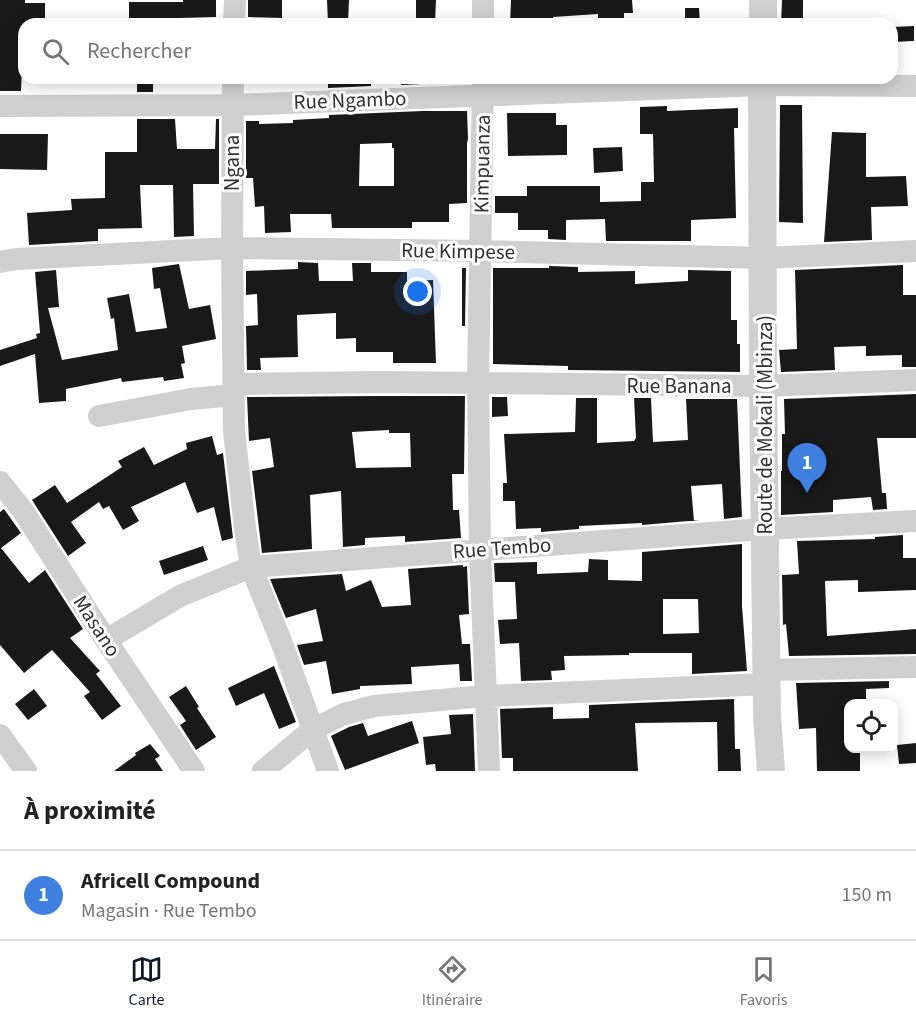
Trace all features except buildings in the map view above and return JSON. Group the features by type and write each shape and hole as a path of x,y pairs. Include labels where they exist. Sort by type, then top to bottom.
{"street":[{"path":"234,18 235,0"},
{"path":"483,0 483,18"},
{"path":"762,18 763,0"},
{"name":"Ngana","path":"233,84 234,431 244,528 251,567 281,641 328,771"},
{"name":"Rue Ngambo","path":"0,106 232,105 483,86 595,84"},
{"name":"Route de Mokali (Mbinza)","path":"762,84 767,716 771,771"},
{"name":"Rue Ngambo","path":"854,84 916,86"},
{"name":"Kimpuanza","path":"483,86 478,384 480,550 489,771"},
{"name":"Rue Kimpese","path":"0,262 16,259 232,248 764,258 916,251"},
{"name":"Rue Banana","path":"99,416 234,389 378,382 763,386 916,380"},
{"name":"Masano","path":"0,482 23,511 194,771"},
{"name":"Rue Tembo","path":"106,640 180,596 251,567 765,529 916,521"},
{"path":"263,771 312,730 344,714 374,706 485,696 916,667"},
{"path":"0,735 26,771"}],"place":[{"name":"Africell Compound","path":"807,493"}]}
